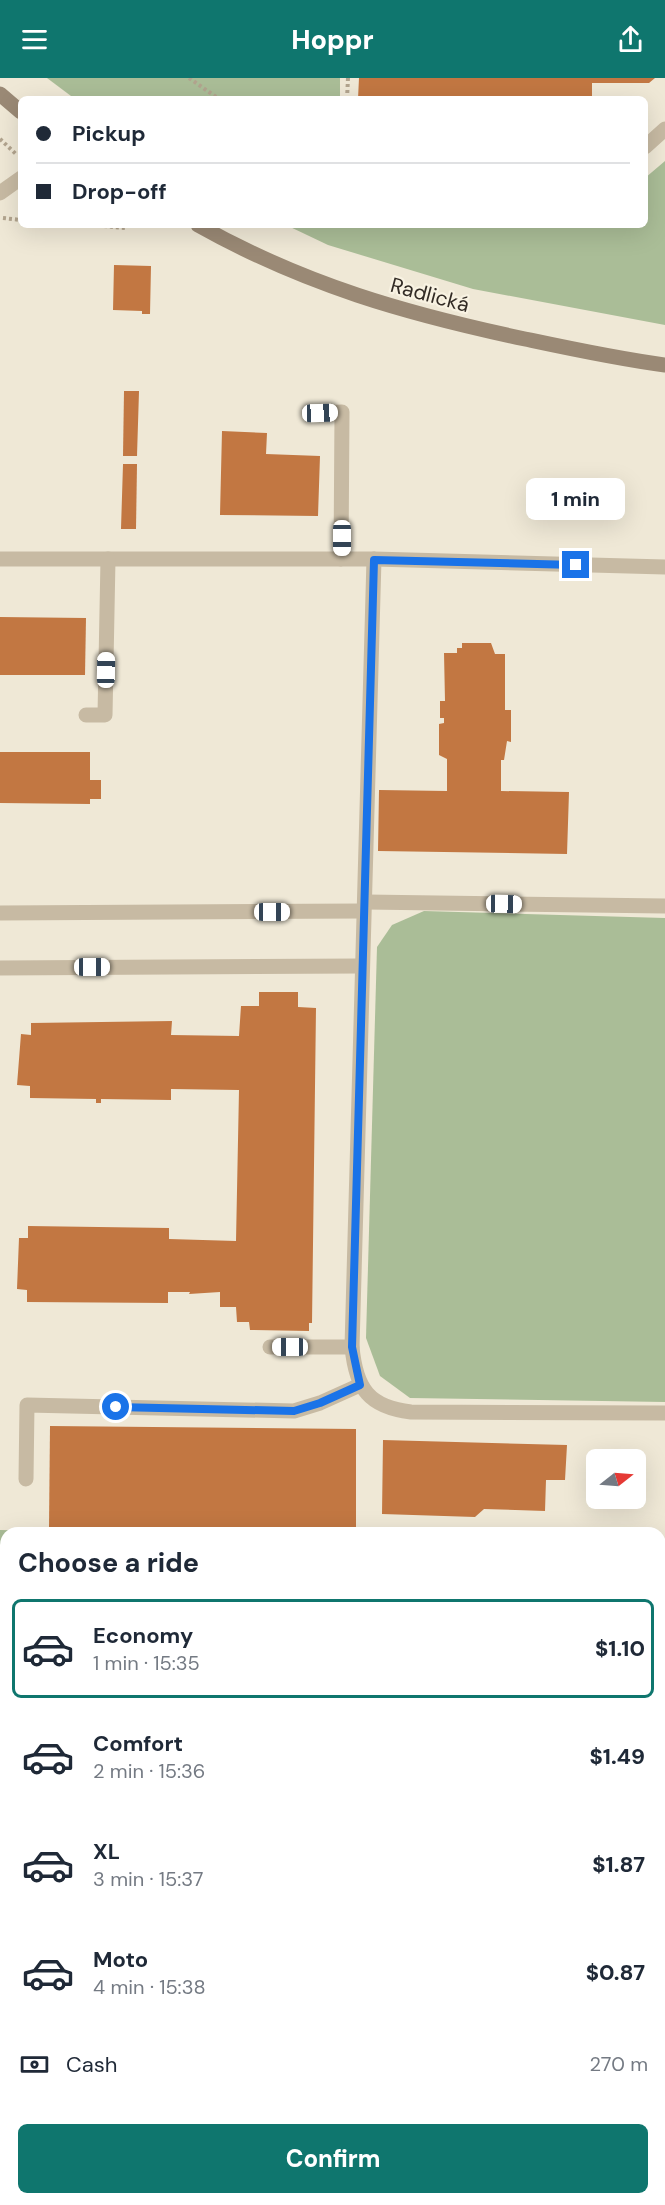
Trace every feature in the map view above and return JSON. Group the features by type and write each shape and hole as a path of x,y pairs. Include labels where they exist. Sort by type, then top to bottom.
{"main road":[{"path":"0,94 18,109"},
{"name":"Radlická","path":"203,228 252,255 369,300 482,330 618,358 665,365"}],"street":[{"path":"648,144 665,129"},
{"path":"0,193 18,180"},
{"path":"320,413 342,412 341,559"},
{"path":"0,559 341,559 665,567"},
{"path":"86,715 105,715 108,559"},
{"path":"374,560 352,1347 360,1385 377,1404 411,1412 665,1413"},
{"path":"0,913 365,907 665,906"},
{"path":"0,968 361,966"},
{"path":"270,1347 352,1347"},
{"path":"26,1479 27,1405 294,1411 320,1403 360,1385"}],"path":[{"path":"189,78 215,96"},
{"path":"347,96 348,78"},
{"path":"0,139 18,157"},
{"path":"3,218 18,220"}],"green space":[{"path":"47,78 340,78 340,96 71,96"},
{"path":"665,161 665,325 473,289 328,245 292,228 648,228 648,175"},
{"path":"424,911 665,918 665,1402 410,1398 380,1376 366,1338 377,947 392,925"}],"building":[{"path":"359,78 655,78 649,83 592,83 592,96 358,96"},
{"path":"114,265 151,266 150,314 142,314 142,311 113,310"},
{"path":"124,391 139,391 137,456 123,456"},
{"path":"222,431 267,433 266,454 320,456 318,516 220,515"},
{"path":"123,464 137,464 136,529 121,529"},
{"path":"0,617 86,618 85,675 0,675"},
{"path":"462,643 491,643 495,654 505,654 505,710 511,710 511,742 507,741 504,760 501,760 501,791 569,792 567,854 378,851 379,790 447,791 447,759 439,755 439,724 444,723 444,718 440,718 440,701 445,701 444,653 457,653 457,648 462,648"},
{"path":"0,752 90,752 90,780 101,780 101,799 90,799 90,804 0,803"},
{"path":"259,992 298,992 298,1007 316,1008 312,1323 309,1323 309,1331 250,1330 249,1322 237,1322 236,1307 220,1307 220,1292 189,1294 190,1292 168,1292 168,1303 27,1302 27,1290 17,1289 19,1238 28,1238 28,1226 169,1228 169,1239 236,1241 239,1090 171,1089 171,1100 101,1099 101,1103 96,1103 96,1099 30,1098 30,1086 17,1085 21,1034 31,1035 31,1023 172,1021 171,1035 239,1036 241,1006 259,1006"},
{"path":"50,1426 356,1429 356,1527 49,1527"},
{"path":"383,1440 567,1445 565,1480 546,1480 545,1511 484,1509 475,1517 382,1514"}],"route":[{"path":"116,1407 294,1411 320,1403 360,1385 353,1363 352,1347 374,560 576,565"}]}
